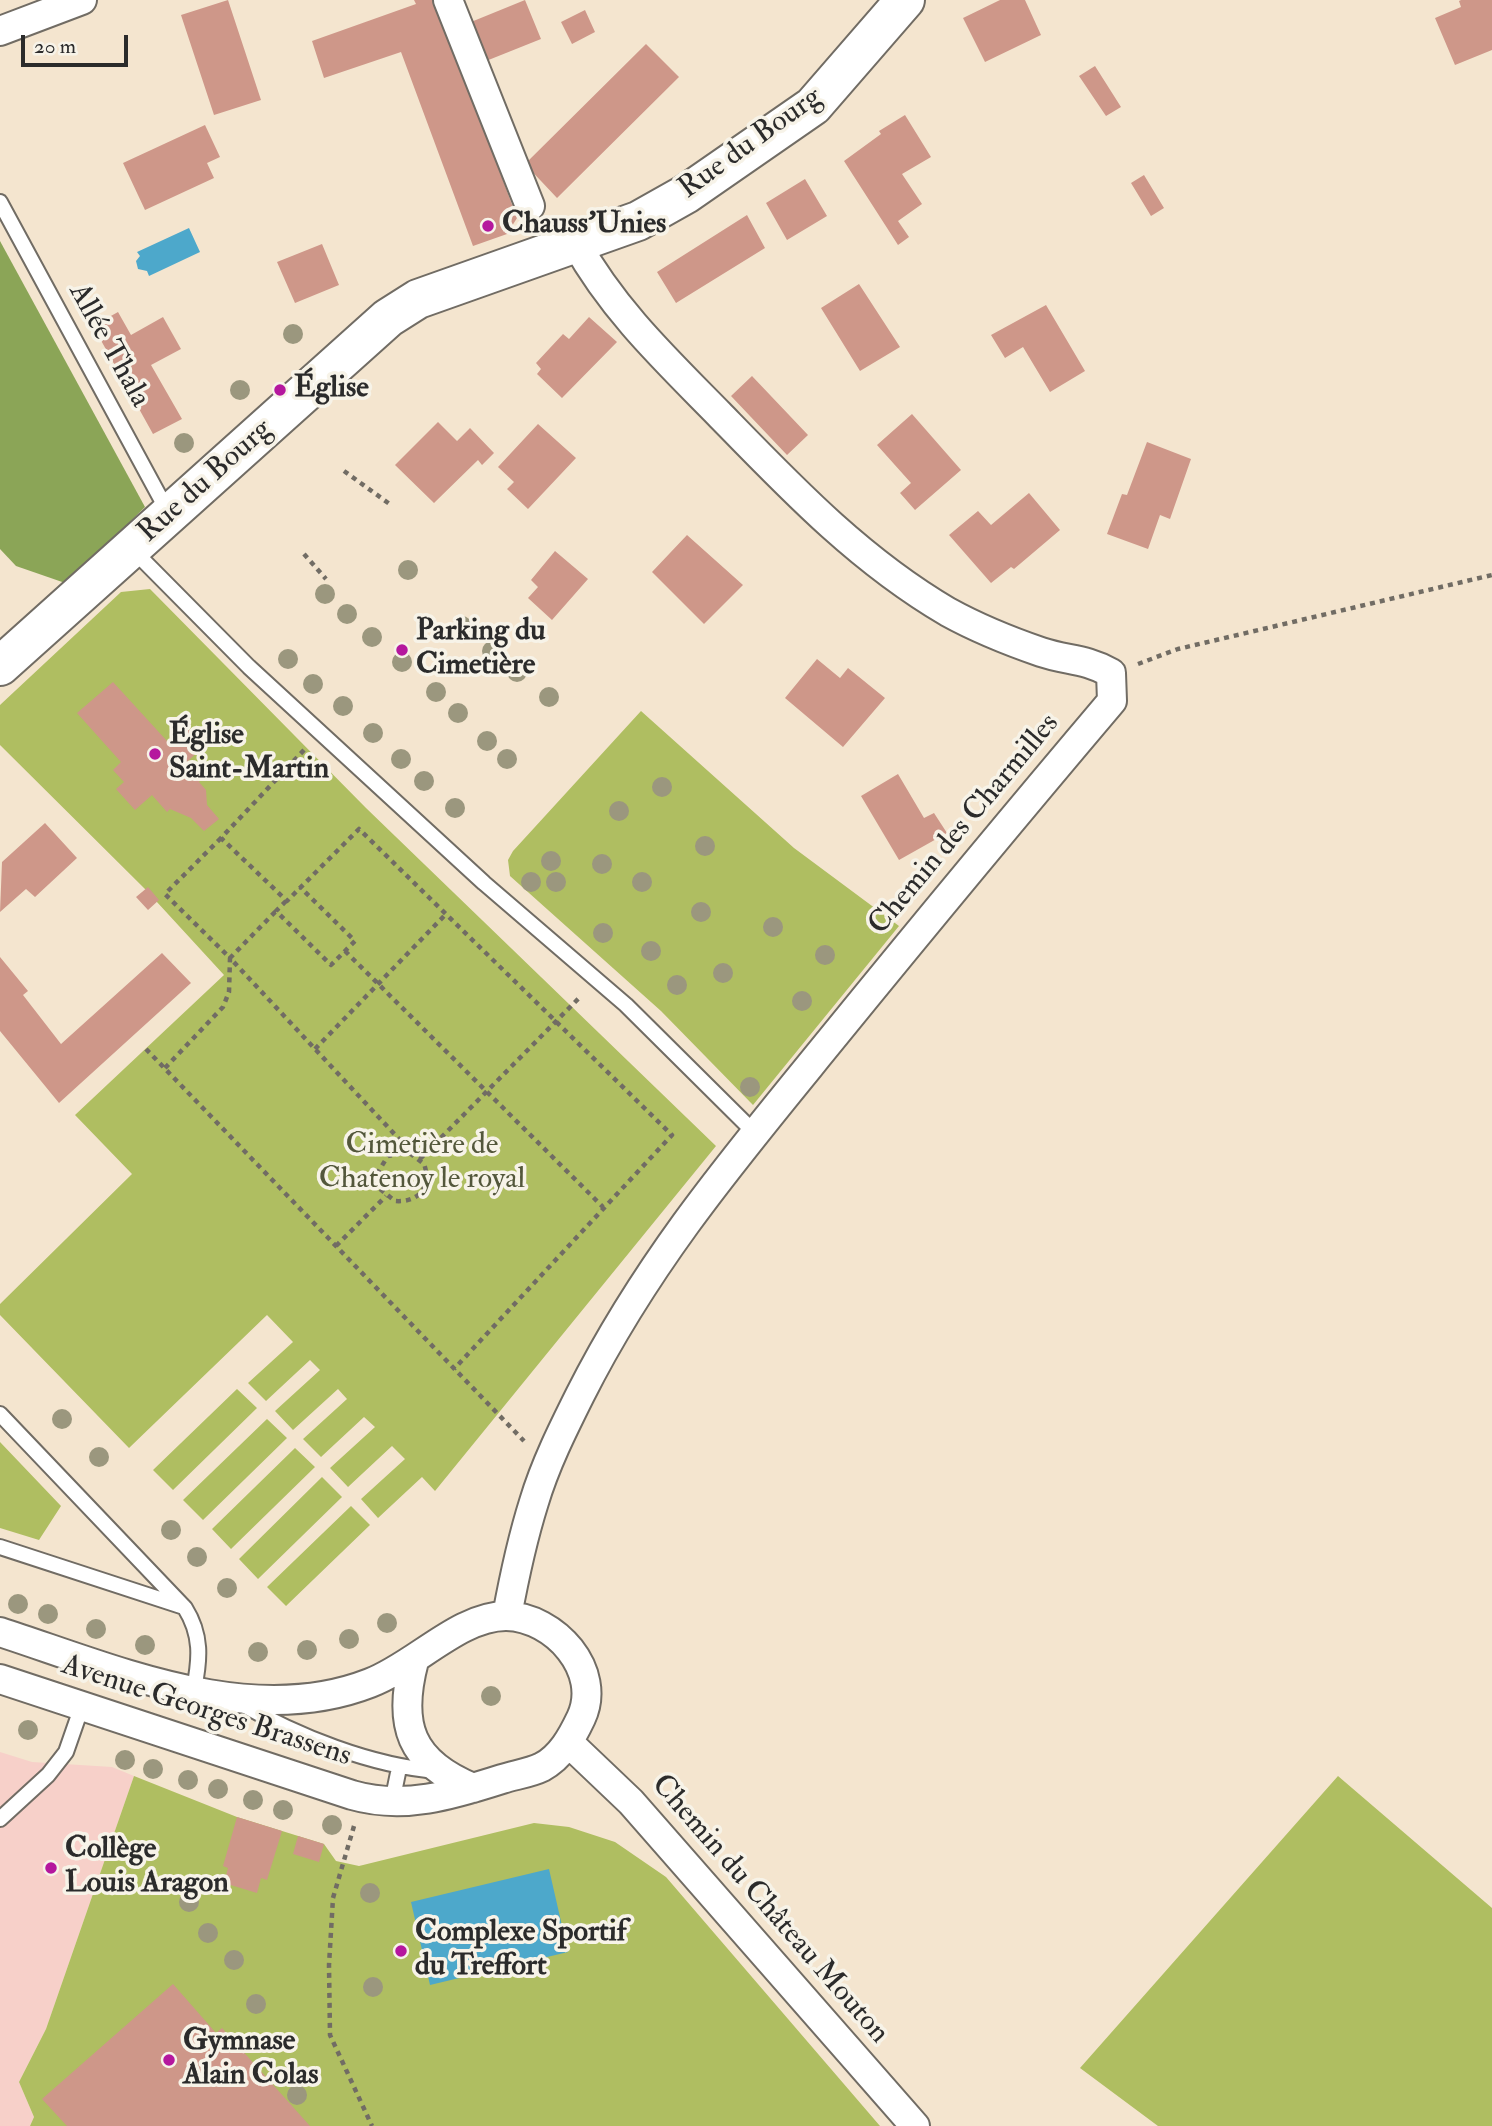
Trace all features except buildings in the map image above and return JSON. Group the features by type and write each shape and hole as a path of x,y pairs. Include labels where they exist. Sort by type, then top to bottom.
{"street":[{"path":"0,31 82,0"},
{"path":"448,0 530,206"},
{"name":"Rue du Bourg","path":"0,666 388,318 418,299 638,220 686,194 813,106 905,0"},
{"path":"576,243 596,278 624,317 824,521 890,575 949,612 996,635 1044,653 1090,661 1111,674"},
{"name":"Chemin des Charmilles","path":"507,1616 517,1560 534,1500 551,1458 600,1357 636,1293 682,1224 951,889 1112,701 1111,674"},
{"name":"Avenue Georges Brassens","path":"0,1632 145,1678 230,1697 306,1698 334,1695 397,1673 480,1619 507,1616 530,1621 574,1652 585,1672 588,1696 583,1713 568,1742 542,1767 442,1797 391,1802 364,1798 0,1679"},
{"name":"Avenue Georges Brassens","path":"414,1661 407,1687 412,1742 439,1772 473,1788"},
{"name":"Chemin du Château Mouton","path":"568,1742 631,1802 915,2126"}],"lane":[{"name":"Allée Thala","path":"0,202 169,514"},
{"path":"131,548 197,617 484,883 626,1005 755,1133"},
{"path":"0,1414 185,1608 195,1624 201,1657 194,1689"},
{"path":"0,1547 185,1608"},
{"name":"Avenue Georges Brassens","path":"230,1697 273,1723 399,1768 439,1772"},
{"path":"0,1819 48,1775 65,1752 82,1706"},
{"path":"391,1802 399,1768"}],"path":[{"path":"344,471 391,505"},
{"path":"304,554 326,579"},
{"path":"1111,674 1178,649 1492,575"},
{"path":"321,732 165,894 230,958 408,1152 420,1159 428,1179 419,1196 401,1202 386,1196 378,1185 377,1172 382,1161 388,1156 408,1152"},
{"path":"165,1068 223,1007 229,992 230,958 359,829 671,1135 454,1368"},
{"path":"221,838 287,901"},
{"path":"276,911 331,965 355,941 300,887"},
{"path":"315,1049 446,914"},
{"path":"345,951 603,1208"},
{"path":"420,1159 554,1020 597,981"},
{"path":"146,1049 522,1440 551,1458"},
{"path":"336,1246 386,1196"},
{"path":"364,1798 333,1898 329,1965 330,2035 372,2126"}],"shaded area":[{"name":"Collège Louis Aragon","path":"0,1752 32,1762 112,1767 134,1776 46,2029 19,2082 34,2117 30,2126 0,2126"}],"green space":[{"path":"0,241 145,507 68,584 16,566 0,549"},
{"name":"Cimetière de Chatenoy le royal","path":"150,589 366,808 716,1146 435,1491 422,1477 378,1518 361,1499 405,1459 392,1446 348,1487 330,1468 375,1427 364,1417 321,1457 303,1439 347,1399 338,1389 293,1430 275,1411 320,1370 310,1360 266,1401 248,1383 293,1342 267,1315 129,1448 0,1315 0,1304 132,1174 75,1115 224,975 145,889 0,745 0,705 121,592"},
{"path":"641,711 794,848 899,926 753,1105 661,1011 510,876 508,860 513,851"},
{"path":"237,1389 257,1408 173,1490 153,1470"},
{"path":"267,1419 287,1438 203,1520 183,1500"},
{"path":"0,1442 61,1506 39,1540 0,1528"},
{"path":"295,1448 315,1467 231,1549 212,1529"},
{"path":"322,1477 342,1497 258,1579 239,1559"},
{"path":"351,1506 370,1525 286,1606 267,1587"},
{"name":"Complexe Sportif du Treffort","path":"134,1776 237,1817 324,1844 336,1861 359,1866 534,1823 569,1827 615,1842 666,1877 880,2126 30,2126 34,2117 19,2082 46,2029"},
{"path":"1338,1776 1492,1908 1492,2126 1158,2126 1080,2068"}],"water":[{"path":"189,228 200,252 149,276 147,271 138,269 136,261 140,256 137,252"},
{"path":"549,1869 568,1952 430,1985 411,1902"}],"place":[{"name":"Chauss'Unies","path":"488,226"},
{"name":"Église","path":"280,390"},
{"name":"Parking du Cimetière","path":"402,650"},
{"name":"Église Saint-Martin","path":"155,754"},
{"name":"Collège Louis Aragon","path":"51,1868"},
{"name":"Complexe Sportif du Treffort","path":"401,1951"},
{"name":"Gymnase Alain Colas","path":"169,2060"}]}
